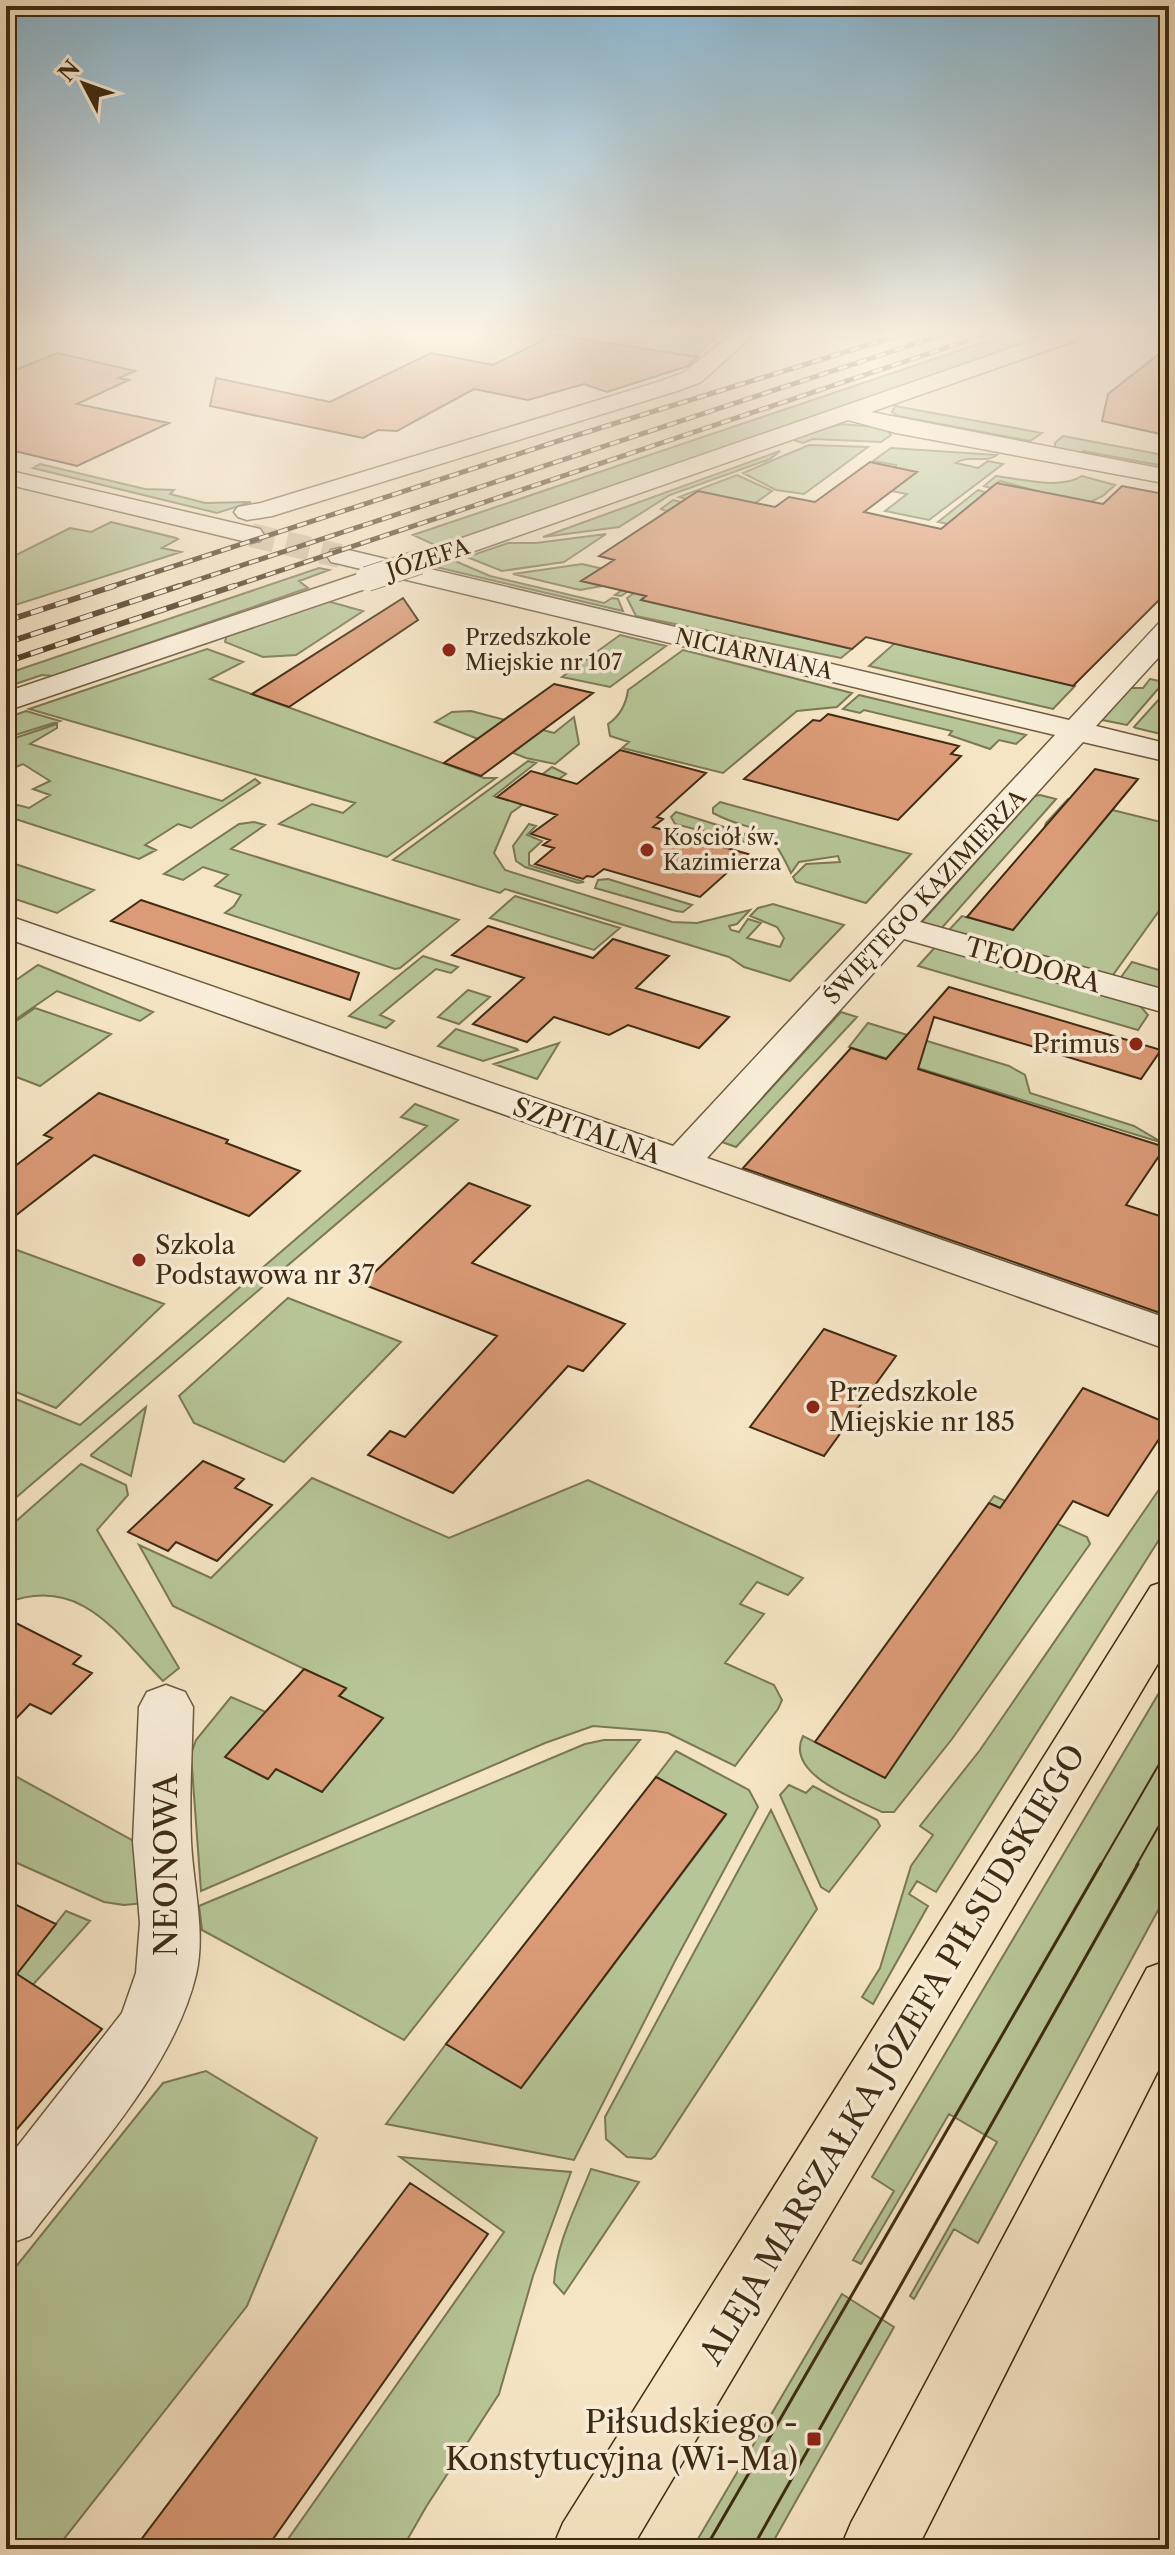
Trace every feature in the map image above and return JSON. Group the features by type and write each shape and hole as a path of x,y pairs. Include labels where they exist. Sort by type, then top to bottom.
{"main road":[{"name":"ALEJA MARSZAŁKA JÓZEFA PIŁSUDSKIEGO","path":"589,2549 1169,1600"},
{"path":"877,2549 1169,1987"}],"street":[{"path":"6,477 249,523 263,511 447,454"},
{"name":"JÓZEFA","path":"6,702 729,454"},
{"path":"1047,454 1169,477"},
{"name":"NICIARNIANA","path":"340,556 1169,753"},
{"name":"ŚWIĘTEGO KAZIMIERZA","path":"679,1164 1169,629"},
{"name":"SZPITALNA","path":"6,926 1169,1335"},
{"name":"TEODORA","path":"897,926 1169,1003"},
{"name":"NEONOWA","path":"6,2213 148,2027 166,1973 170,1923 162,1842 166,1707"}],"green space":[{"path":"652,454 709,454 439,547 413,535"},
{"path":"776,454 670,495 619,527 543,537"},
{"path":"787,454 858,454 804,494 776,490 743,473"},
{"path":"882,454 985,454 997,455 956,463 978,468 988,461 1003,464 929,520 885,511 907,494 891,491 896,465 873,461"},
{"path":"1100,454 1160,454 1169,456 1169,467"},
{"path":"40,464 145,489 174,490 170,494 205,503 251,502 217,513 33,468"},
{"path":"737,475 772,491 717,531 661,509 673,500 681,502 672,509 721,496 698,491 686,499 679,497"},
{"path":"996,476 1052,483 1082,476 1115,485 1103,496 1013,537 938,522 978,490 985,492 979,499 1044,493 1000,481 990,488 984,486"},
{"path":"111,522 176,538 162,548 181,552 6,608 6,560 70,528 91,532"},
{"path":"606,534 564,562 502,571 467,557 508,543 536,543"},
{"path":"455,561 490,576 604,603 612,598 618,599 623,611 436,567"},
{"path":"582,564 647,579 621,596 615,595 631,584 582,580 602,586 580,590 513,574"},
{"path":"319,568 329,570 299,581 308,588 53,676 42,675 6,687 6,674"},
{"path":"651,581 659,587 642,600 852,649 841,658 636,616 627,598"},
{"path":"327,601 363,611 296,655 263,657 225,642 227,634"},
{"path":"911,629 904,646 1075,686 1053,709 869,666"},
{"path":"620,635 666,646 610,687 562,677"},
{"path":"207,649 243,662 210,679 484,778 496,778 387,857 279,824 312,804 343,813 355,803 29,709"},
{"path":"683,650 852,693 837,707 797,711 723,773 622,748 629,742 610,736 608,724 622,710 628,690"},
{"path":"1150,679 1164,682 1127,725 1097,719 1125,688 1143,688"},
{"path":"1169,688 1169,736 1134,727"},
{"path":"859,695 1026,735 1016,744 999,740 990,749 949,735 952,731 864,710 860,713 843,709"},
{"path":"26,711 60,721 6,738 6,718"},
{"path":"471,711 554,733 574,717 579,744 555,764 526,758 435,722 452,712"},
{"path":"57,724 57,728 30,744 222,801 255,779 260,783 191,828 178,824 145,845 156,850 139,859 6,816 6,812 18,805 29,808 50,795 33,789 50,781 23,764 6,771 6,741"},
{"path":"528,761 536,763 494,796 509,800 552,767 566,774 511,813 494,853 505,870 672,922 697,923 750,910 737,924 729,926 731,930 739,932 748,919 761,923 747,938 780,947 784,938 777,927 750,916 758,908 773,904 844,925 790,981 744,967 729,957 505,889 500,893 393,860"},
{"path":"1035,796 1056,799 940,930 919,925"},
{"path":"1068,799 1169,824 1166,849 1169,897 1110,979 947,932 962,916 1013,929 1046,823"},
{"path":"720,802 911,854 866,903 796,882 793,877 806,864 840,862 838,856 799,862 791,873 774,842 766,835 713,813 713,808"},
{"path":"676,812 743,833 756,845 675,824 671,817"},
{"path":"254,822 265,825 231,849 459,920 395,969 225,913 241,895 215,886 228,875 203,867 183,880 164,874 239,824"},
{"path":"529,824 536,826 527,835 542,841 529,853 529,865 584,882 578,883 525,867 516,861 513,846"},
{"path":"6,861 94,890 57,913 6,896"},
{"path":"608,879 692,905 683,912 676,911 595,888 598,880"},
{"path":"515,896 620,928 594,950 490,918"},
{"path":"939,943 1135,1000 1148,1015 1138,1030 918,966"},
{"path":"423,956 458,967 451,973 436,969 380,1015 394,1021 386,1028 349,1016"},
{"path":"1132,962 1169,973 1169,996 1119,980"},
{"path":"38,965 153,1012 140,1021 57,991 6,1026 6,987"},
{"path":"468,990 490,997 459,1024 438,1017"},
{"path":"35,1008 111,1034 40,1086 6,1073 6,1028"},
{"path":"841,1012 857,1017 736,1147 722,1142"},
{"path":"868,1023 1009,1066 1025,1075 1030,1093 1134,1126 1163,1143 849,1047"},
{"path":"456,1029 518,1050 483,1061 438,1046"},
{"path":"559,1043 537,1079 494,1064"},
{"path":"415,1104 458,1120 6,1506 6,1395 80,1425 427,1126 401,1117"},
{"path":"6,1246 164,1304 56,1408 6,1388"},
{"path":"288,1298 401,1342 284,1462 194,1423 179,1396"},
{"path":"146,1407 131,1476 91,1456 91,1455"},
{"path":"81,1464 126,1485 128,1495 97,1530 179,1668 163,1681 113,1628 77,1603 56,1596 32,1596 6,1603 6,1530"},
{"path":"1169,1475 1169,1524 936,1892 917,1881 909,1894 928,1906 873,2004 862,1997 880,1968 911,1866 933,1835 920,1826 980,1750"},
{"path":"312,1478 449,1538 588,1480 803,1578 788,1595 757,1582 740,1604 764,1614 725,1663 774,1685 782,1700 778,1709 735,1766 668,1733 593,1726 545,1743 201,1891 191,1754 196,1740 231,1697 266,1712 226,1757 267,1779 276,1769 322,1791 339,1696 346,1689 173,1606 139,1545 211,1578"},
{"path":"994,1496 1087,1537 1090,1544 952,1739 894,1812 882,1812 841,1792 813,1773 804,1762 800,1750 803,1736 885,1777 1052,1531 989,1503"},
{"path":"1169,1676 1169,1890 978,2243 954,2229 914,2299 910,2296 997,2142 949,2114 861,2264 853,2260 894,2191 872,2177"},
{"path":"604,1740 640,1740 404,2040 202,1930 199,1906 585,1744"},
{"path":"676,1751 749,1790 758,1807 574,2160 386,2124 446,2044 521,2088 726,1815 656,1777"},
{"path":"6,1771 143,1846 144,1903 124,1905 104,1902 6,1858"},
{"path":"789,1785 806,1793 813,1786 877,1820 880,1826 829,1892 821,1887 780,1795"},
{"path":"771,1810 817,1909 655,2156 651,2159 627,2157 606,2139 605,2117"},
{"path":"66,1911 90,1921 6,2015 6,1987"},
{"path":"206,2071 317,2138 247,2306 56,2549 6,2549 6,2279 163,2083"},
{"path":"400,2157 571,2172 533,2276 499,2394 402,2549 281,2549 504,2232"},
{"path":"591,2169 639,2182 564,2294 554,2283 559,2253"},
{"path":"842,2294 894,2327 769,2549 692,2549"}],"building":[{"path":"28,454 102,454 77,466"},
{"path":"870,462 917,472 864,512 941,529 997,483 1103,504 1122,486 1169,495 1169,590 1073,686 866,637 852,649 641,600 646,596 581,581 614,560 599,556 698,491 775,507 789,497 815,502"},
{"path":"403,598 418,620 289,707 252,694"},
{"path":"554,684 593,693 481,776 444,763"},
{"path":"828,714 959,746 951,754 961,756 898,820 744,779 813,720 820,721"},
{"path":"620,750 706,773 657,817 663,819 653,827 748,854 700,897 604,869 593,877 583,879 535,864 554,848 543,845 550,840 531,834 557,815 497,797 531,771 577,784"},
{"path":"1095,769 1138,779 1013,930 967,917"},
{"path":"141,900 359,973 350,1000 111,921"},
{"path":"488,926 593,958 613,939 669,956 636,988 729,1017 699,1048 628,1025 609,1035 554,1017 527,1042 473,1024 524,978 452,955"},
{"path":"949,987 1161,1050 1141,1079 934,1017 918,1069 1165,1147 1126,1205 1169,1219 1169,1316 743,1168 851,1048 886,1059"},
{"path":"99,1093 228,1140 226,1143 300,1171 249,1216 94,1155 6,1223 6,1173 52,1138 44,1135"},
{"path":"469,1183 530,1206 472,1263 625,1324 583,1371 568,1366 453,1493 368,1455 390,1431 405,1437 497,1336 362,1284"},
{"name":"Przedszkole Miejskie nr 185","path":"824,1329 896,1356 824,1456 750,1427"},
{"path":"1083,1388 1169,1424 1108,1516 1073,1501 885,1778 815,1742 989,1503 1000,1508"},
{"path":"203,1461 244,1479 235,1488 272,1505 217,1561 176,1542 168,1551 128,1532"},
{"path":"6,1618 81,1656 73,1664 92,1673 51,1714 30,1704 6,1729"},
{"path":"304,1669 346,1688 339,1696 383,1718 322,1792 276,1769 268,1779 225,1757"},
{"path":"656,1777 726,1814 521,2088 446,2044"},
{"path":"6,1900 56,1924 17,1974 102,2029 6,2142"},
{"path":"410,2183 488,2234 266,2549 134,2549"}],"tunnel":[{"path":"251,535 340,556"}],"tram line":[{"path":"1100,1866 1169,1747"},
{"path":"1136,1866 1169,1808"},
{"path":"705,2549 1101,1864"},
{"path":"752,2549 1138,1864"}],"railway":[{"path":"107,588 517,454"},
{"path":"173,588 580,454"},
{"path":"228,588 628,454"},
{"path":"6,621 114,586"},
{"path":"6,643 179,586"},
{"path":"228,588 234,586"},
{"path":"6,662 228,588"}],"place":[{"name":"Przedszkole Miejskie nr 107","path":"449,650"},
{"name":"Kościół św. Kazimierza","path":"647,850"},
{"name":"Primus","path":"1136,1044"},
{"name":"Szkola Podstawowa nr 37","path":"139,1260"},
{"name":"Przedszkole Miejskie nr 185","path":"813,1407"},
{"name":"Piłsudskiego - Konstytucyjna (Wi-Ma)","path":"814,2439"}]}
